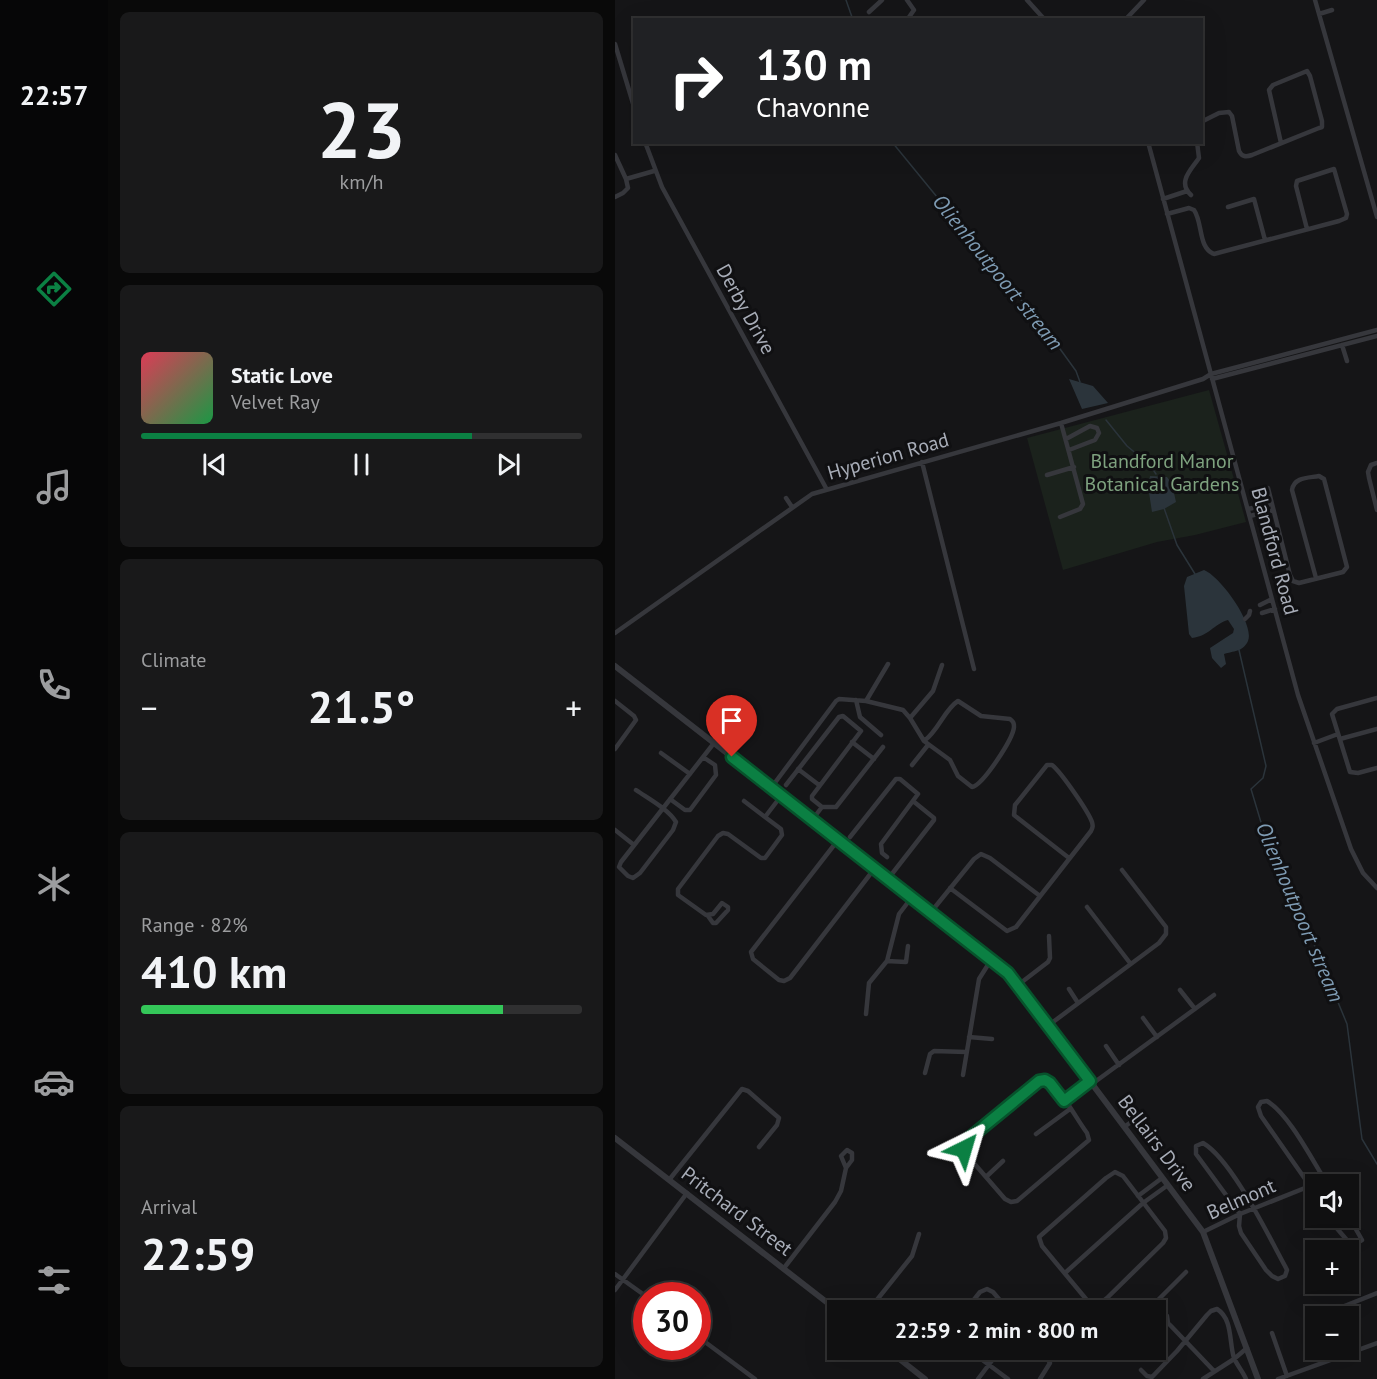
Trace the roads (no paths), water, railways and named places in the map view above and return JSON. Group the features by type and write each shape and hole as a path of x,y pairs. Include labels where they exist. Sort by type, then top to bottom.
{"street":[{"path":"869,12 882,0"},
{"path":"907,0 914,10 908,18"},
{"path":"1027,0 1043,18"},
{"path":"1127,18 1144,0"},
{"path":"1315,0 1377,217"},
{"path":"1319,14 1332,10"},
{"path":"615,44 617,62 623,72 633,104"},
{"path":"616,69 623,72"},
{"path":"1203,121 1219,113 1229,112 1233,117 1239,151 1244,157 1252,155 1322,127 1307,71 1269,90 1281,143"},
{"name":"Derby Drive","path":"646,144 654,171 826,488"},
{"name":"Blandford Road","path":"1149,144 1298,695 1357,862 1366,877 1377,888"},
{"path":"1163,199 1189,193 1186,174 1200,156 1197,144"},
{"path":"615,154 628,188 615,197"},
{"path":"1167,214 1189,208 1194,210 1198,216 1206,247 1212,254 1342,220 1347,216 1334,169 1297,181 1296,186 1307,229"},
{"path":"626,178 654,171"},
{"path":"1228,207 1251,198 1254,199 1265,240"},
{"name":"Hyperion Road","path":"615,633 809,495 826,488 1061,423 1211,376 1377,330"},
{"name":"Hyperion Road","path":"1211,376 1377,336"},
{"path":"1339,340 1347,361"},
{"path":"1060,517 1080,509 1083,504 1061,423"},
{"path":"1066,439 1090,426 1097,428 1099,433 1095,440 1069,450"},
{"path":"922,462 974,669"},
{"path":"1377,463 1371,465 1368,472 1377,510"},
{"path":"1047,475 1074,467"},
{"path":"1268,488 1292,579 1297,583 1343,572 1347,563 1326,483 1319,476 1298,480 1292,490 1315,578"},
{"path":"786,498 792,507"},
{"path":"1248,509 1271,504"},
{"path":"1250,516 1273,510"},
{"path":"1260,605 1272,599"},
{"path":"1262,613 1275,609"},
{"path":"1245,619 1250,611"},
{"path":"866,701 888,664"},
{"path":"910,718 933,691 942,665"},
{"name":"Bellairs Drive","path":"615,666 1008,973 1203,1232 1258,1379"},
{"path":"1377,698 1333,711 1332,714 1350,772 1358,773 1377,768"},
{"path":"771,788 839,699 866,701 903,710 926,743 950,760 959,776 972,787 976,787 1002,752 1014,729 1013,722 1010,719 981,716 958,701 952,706 926,743 912,765"},
{"path":"855,700 860,717 881,735"},
{"path":"615,701 636,720 615,750"},
{"path":"786,785 840,716 861,730 812,797 822,807 836,807 883,747"},
{"path":"1314,743 1377,729"},
{"path":"852,742 874,759"},
{"path":"636,790 662,809 675,820 675,826 640,873 633,878 619,867 634,845 662,809 690,774 714,743"},
{"path":"661,753 690,774"},
{"path":"670,799 688,810 696,802 717,772 715,765 703,757"},
{"path":"950,888 1008,931 1016,927 1091,831 1092,822 1060,772 1052,765 1047,765 1015,804 1014,811 1017,818 1069,858"},
{"path":"798,769 819,785"},
{"path":"850,837 896,778 900,778 917,792 913,801 881,844 882,853 887,857"},
{"path":"765,817 781,795"},
{"path":"708,916 713,914 722,903 729,908 716,923 713,923 708,916 678,895 678,889 721,834 726,833 761,858 765,858 783,833 744,801"},
{"path":"888,879 934,820 913,801"},
{"path":"812,820 822,807"},
{"path":"615,830 634,845"},
{"path":"838,840 751,952 753,959 779,980 784,981 790,978 875,868"},
{"path":"931,912 973,859 983,854 1040,896"},
{"path":"1049,1025 1164,937 1166,930 1122,870"},
{"path":"866,1014 869,983 887,961 899,914 912,897"},
{"path":"1087,907 1130,963"},
{"path":"1018,985 1048,962 1050,958 1049,936"},
{"path":"887,961 906,965 908,946"},
{"path":"963,1075 979,979 991,960"},
{"path":"1069,989 1078,1003"},
{"path":"1180,990 1195,1009"},
{"path":"1064,1101 1119,1065 1214,995"},
{"path":"1143,1018 1157,1037"},
{"path":"969,1037 992,1040"},
{"path":"1106,1046 1119,1065"},
{"path":"925,1073 930,1054 934,1051 966,1052"},
{"path":"1045,1080 1050,1083 1070,1109 1089,1136 1088,1142 1015,1202 1009,1202 965,1151 964,1144 967,1140 1039,1081 1045,1080"},
{"path":"669,1180 741,1090 748,1091 779,1118 777,1125 759,1148"},
{"path":"1305,1179 1261,1116 1258,1107 1261,1102 1267,1101 1278,1110 1321,1174"},
{"path":"1036,1134 1070,1109"},
{"path":"1124,1126 1137,1118"},
{"name":"Pritchard Street","path":"615,1138 827,1302"},
{"path":"1203,1143 1215,1153 1254,1209 1285,1266 1287,1273 1282,1278 1275,1278 1269,1274 1245,1240 1239,1226 1239,1214 1196,1154 1195,1149 1199,1144 1203,1143"},
{"path":"986,1177 1003,1161"},
{"path":"784,1268 835,1202 841,1191 846,1168"},
{"path":"1115,1172 1123,1176 1138,1196 1165,1231 1165,1241 1107,1298 1096,1306 1091,1305 1042,1246 1040,1236 1115,1172"},
{"path":"1138,1196 1162,1178"},
{"path":"1065,1273 1143,1203 1168,1185"},
{"name":"Belmont","path":"1203,1232 1239,1214 1305,1188"},
{"path":"615,1290 687,1193"},
{"path":"1336,1228 1352,1246 1360,1243 1361,1239 1355,1228"},
{"path":"877,1300 912,1256 919,1234"},
{"path":"1158,1300 1186,1272"},
{"path":"615,1274 633,1286"},
{"path":"974,1300 980,1292 987,1289 1000,1300"},
{"path":"1344,1306 1377,1293"},
{"path":"1141,1370 1147,1376 1152,1377 1207,1315 1218,1309 1223,1314 1229,1328 1234,1359 1241,1367 1246,1379"},
{"path":"1166,1316 1168,1323 1214,1371"},
{"path":"1272,1333 1287,1376"},
{"path":"1278,1379 1377,1343"},
{"path":"711,1346 755,1379"},
{"path":"1203,1379 1247,1348"},
{"path":"901,1360 925,1379"},
{"path":"982,1360 1008,1379"},
{"path":"978,1379 993,1360"},
{"path":"1040,1379 1050,1363 1048,1360"}],"waterway":[{"name":"Olienhoutpoort stream","path":"846,0 852,18"},
{"name":"Olienhoutpoort stream","path":"894,144 1050,335 1076,371 1080,382"},
{"name":"Olienhoutpoort stream","path":"1106,420 1127,446 1150,465 1156,474"},
{"name":"Olienhoutpoort stream","path":"1164,508 1177,545 1195,574"},
{"name":"Olienhoutpoort stream","path":"1239,650 1266,766 1263,778 1251,789 1269,849 1297,903 1347,1024 1362,1139 1377,1164"}],"park label":[{"name":"Blandford Manor Botanical Gardens","path":"1162,472"}]}
